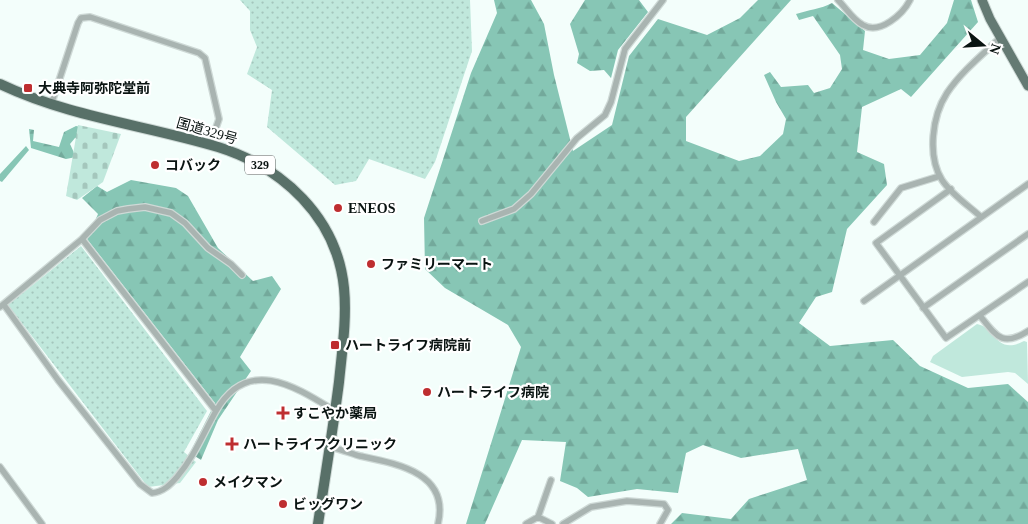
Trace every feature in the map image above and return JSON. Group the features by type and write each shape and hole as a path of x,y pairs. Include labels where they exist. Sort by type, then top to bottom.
{"highway":[{"name":"国道329号","path":"0,84 51,105 210,145 258,163 286,182 309,205 328,236 341,270 345,302 335,411 318,524"}],"main road":[{"path":"982,0 1000,38 1028,86"}],"street":[{"path":"482,221 514,209 531,194 578,138 605,115 612,102 625,49 663,0"},
{"path":"838,0 861,25 873,28 896,18 910,0"},
{"path":"51,105 78,23 81,18 90,17 199,52 205,58 219,119 210,145"},
{"path":"981,217 940,176 933,144 943,101 955,83 1000,38"},
{"path":"874,222 901,188 940,176"},
{"path":"864,302 1028,184"},
{"path":"951,189 876,243 946,338 981,316 1028,282"},
{"path":"242,275 208,248 185,223 170,213 146,207 117,211 100,220 82,239 2,306 58,380 147,491 158,492 164,489 192,460 216,410 231,392 241,386 262,380 281,381 298,388 335,411"},
{"path":"923,308 1028,234"},
{"path":"82,239 158,339 216,410"},
{"path":"981,316 994,334 1002,339 1013,340 1027,332"},
{"path":"330,447 397,465 424,478 436,490 440,499 438,524"},
{"path":"0,467 42,524"},
{"path":"526,524 538,516 552,480"},
{"path":"564,524 591,507 627,501 664,504 668,510 660,524"},
{"path":"538,516 552,524"}],"green space":[{"path":"240,0 470,0 472,51 435,162 425,179 369,159 356,181 335,185 267,127 272,90 247,74 257,47 250,30 250,11"},
{"path":"494,0 531,0 544,24 554,75 573,151 612,125 629,56 658,19 707,35 740,18 758,0 791,0 686,117 686,141 739,161 760,156 783,134 786,119 764,75 770,72 781,87 808,85 814,93 830,88 842,69 840,55 813,16 799,20 796,14 832,3 865,31 863,50 889,59 920,55 947,23 954,0 971,0 978,22 911,97 901,89 862,107 857,152 884,164 887,185 847,229 832,292 816,297 799,323 830,346 893,340 920,366 968,388 1008,384 1028,402 1028,524 671,524 682,513 731,519 749,499 807,480 798,449 741,458 703,445 686,453 678,493 637,489 588,497 577,488 560,481 566,442 522,440 485,524 466,524 521,347 508,325 445,288 425,269 424,218 471,73 497,13"},
{"path":"585,0 639,0 648,12 618,50 611,78 604,70 590,71 577,63 579,54 570,24"},
{"path":"78,125 121,134 103,182 77,200 66,196"},
{"path":"76,126 94,130 95,132 75,138 70,144 76,157 66,159 31,148 29,129 34,130 33,141 59,147 64,132"},
{"path":"26,146 29,150 2,182 0,181 0,174"},
{"path":"131,180 176,188 188,196 218,248 253,281 272,276 281,289 240,357 251,371 218,420 201,460 190,453 215,403 87,239 98,214 82,198 97,186 107,192"},
{"path":"81,246 207,411 184,452 196,462 180,483 148,487 8,305"},
{"path":"977,324 983,326 1002,343 1007,345 1027,342 1028,384 1015,373 1008,372 962,377 930,362 933,356"}],"place":[{"name":"大典寺阿弥陀堂前","path":"28,88"},
{"name":"コバック","path":"155,165"},
{"name":"ENEOS","path":"338,208"},
{"name":"ファミリーマート","path":"371,264"},
{"name":"ハートライフ病院前","path":"335,345"},
{"name":"ハートライフ病院","path":"427,392"},
{"name":"すこやか薬局","path":"283,413"},
{"name":"ハートライフクリニック","path":"232,444"},
{"name":"メイクマン","path":"203,482"},
{"name":"ビッグワン","path":"283,504"}]}
